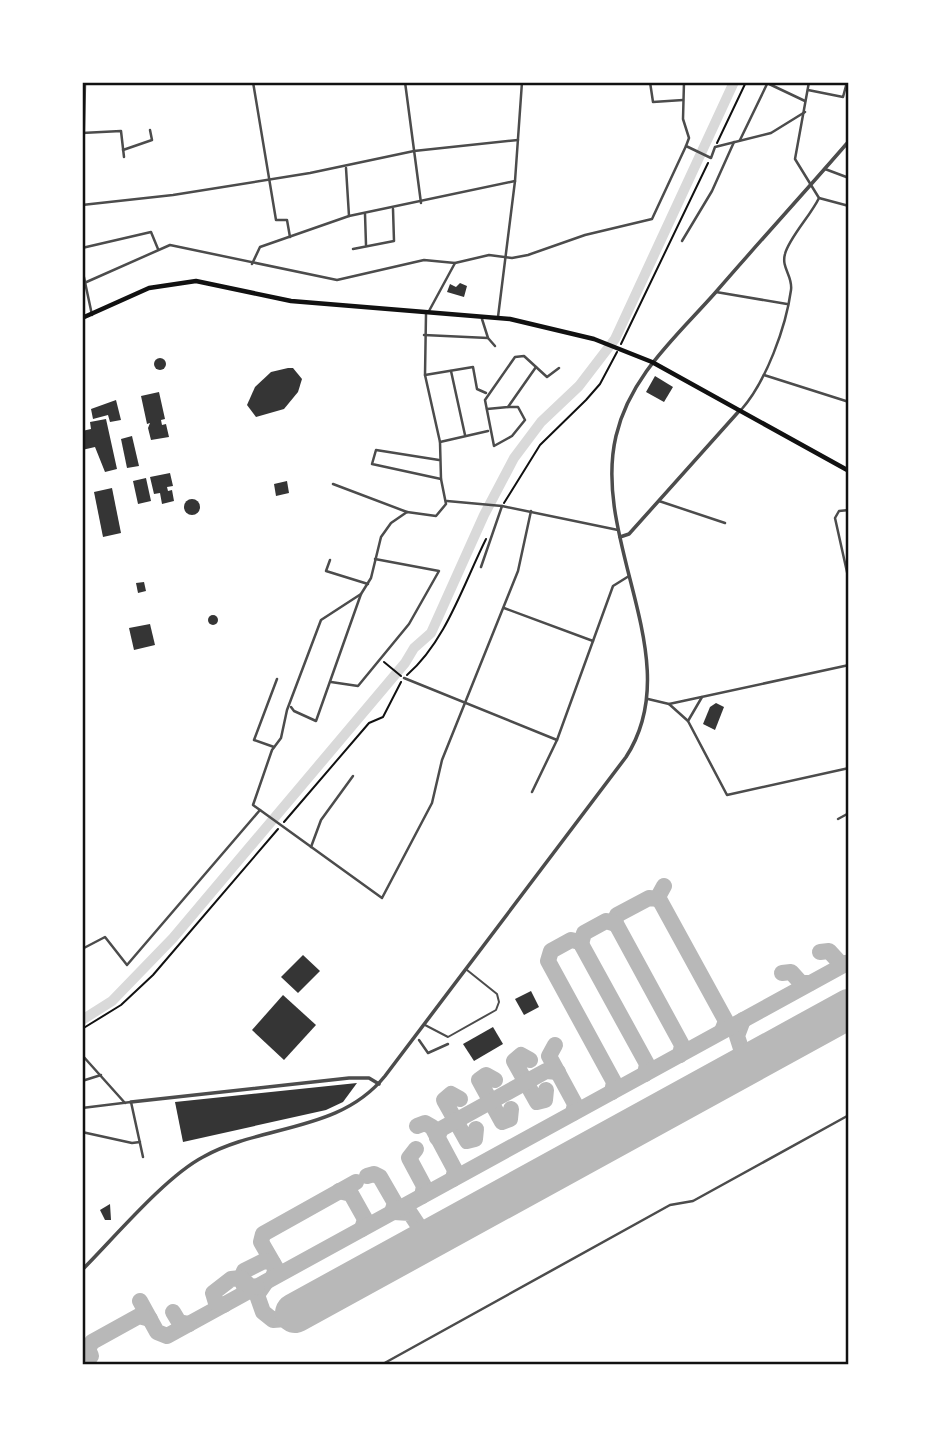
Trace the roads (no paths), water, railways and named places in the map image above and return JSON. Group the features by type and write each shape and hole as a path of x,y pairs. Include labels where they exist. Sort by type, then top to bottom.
{"main road":[{"path":"82,318 149,288 196,281 291,301 498,317 596,340 652,362 849,471"}],"street":[{"path":"253,82 276,220 287,220 290,237"},
{"path":"405,82 421,203"},
{"path":"498,317 515,181 522,82"},
{"path":"650,82 653,102 683,100"},
{"path":"83,283 170,245 337,280 424,260 455,263 489,255 528,255 585,235 652,219 687,147 689,138 683,100 684,82"},
{"path":"809,82 795,159 819,198 849,206"},
{"path":"808,90 843,97 847,82"},
{"path":"86,83 82,206 346,168 414,150 518,140"},
{"path":"740,140 768,83 806,102"},
{"path":"687,147 710,158 715,147 778,130 805,112"},
{"path":"123,150 152,140 150,130"},
{"path":"84,133 121,131 124,157"},
{"path":"82,1270 169,1183 200,1158 242,1140 335,1115 379,1084 626,757 640,732 648,699 649,672 618,530 612,489 614,449 621,421 652,362 849,141"},
{"path":"682,241 712,191 734,142"},
{"path":"346,168 349,216"},
{"path":"825,169 849,178"},
{"path":"252,264 260,247 349,216 393,209 515,181"},
{"path":"620,537 629,534 740,410 764,375 791,289 791,278 783,267 785,251 819,198"},
{"path":"353,249 394,242 393,209"},
{"path":"365,214 366,247"},
{"path":"82,248 151,232 158,249"},
{"path":"447,501 441,479 440,442 425,375 424,335 428,311 455,263"},
{"path":"82,268 83,283 92,314"},
{"path":"716,292 733,298 787,304"},
{"path":"481,315 488,338 495,346"},
{"path":"424,335 488,338"},
{"path":"487,409 518,407 525,419 512,436 494,446 489,430 487,409 487,394 515,357 524,356 547,377 559,368"},
{"path":"425,375 473,367 477,389 487,394"},
{"path":"508,407 536,367"},
{"path":"451,371 465,435"},
{"path":"764,375 849,402"},
{"path":"440,442 489,430"},
{"path":"439,460 376,450 372,464 441,479"},
{"path":"333,484 407,512 436,516 447,501"},
{"path":"447,501 502,506 618,530"},
{"path":"659,501 725,523"},
{"path":"481,567 502,506"},
{"path":"849,509 839,512 835,518 849,581"},
{"path":"361,594 321,620 291,706 287,710 281,738 274,747 253,805 278,826 382,898 432,803 442,760 518,571 531,511"},
{"path":"291,706 294,711 316,721 361,594 368,584 381,537 391,523 407,512"},
{"path":"331,682 358,686 410,624 439,571 375,559"},
{"path":"330,560 326,572 368,584"},
{"path":"532,792 557,740 613,586 629,576"},
{"path":"504,608 593,641"},
{"path":"648,699 669,704 849,665"},
{"path":"403,677 557,740"},
{"path":"274,747 254,740 278,679"},
{"path":"688,721 702,697"},
{"path":"669,704 688,721 727,795 849,768"},
{"path":"311,848 321,820 353,776"},
{"path":"82,949 104,937 127,965 260,810"},
{"path":"838,819 849,813"},
{"path":"419,1040 428,1053 448,1044"},
{"path":"82,1055 125,1103"},
{"path":"82,1082 101,1075"},
{"path":"82,1108 349,1078 369,1078 379,1084"},
{"path":"131,1102 143,1157"},
{"path":"381,1365 670,1205 693,1201 849,1115"},
{"path":"82,1132 132,1143 140,1142"}],"lane":[{"path":"424,1025 448,1037 496,1010 498,996 466,970"}],"waterway":[{"path":"82,1020 112,1001 173,938 405,663 414,648 431,633 484,515 514,458 541,422 579,386 615,339 734,82"}]}
